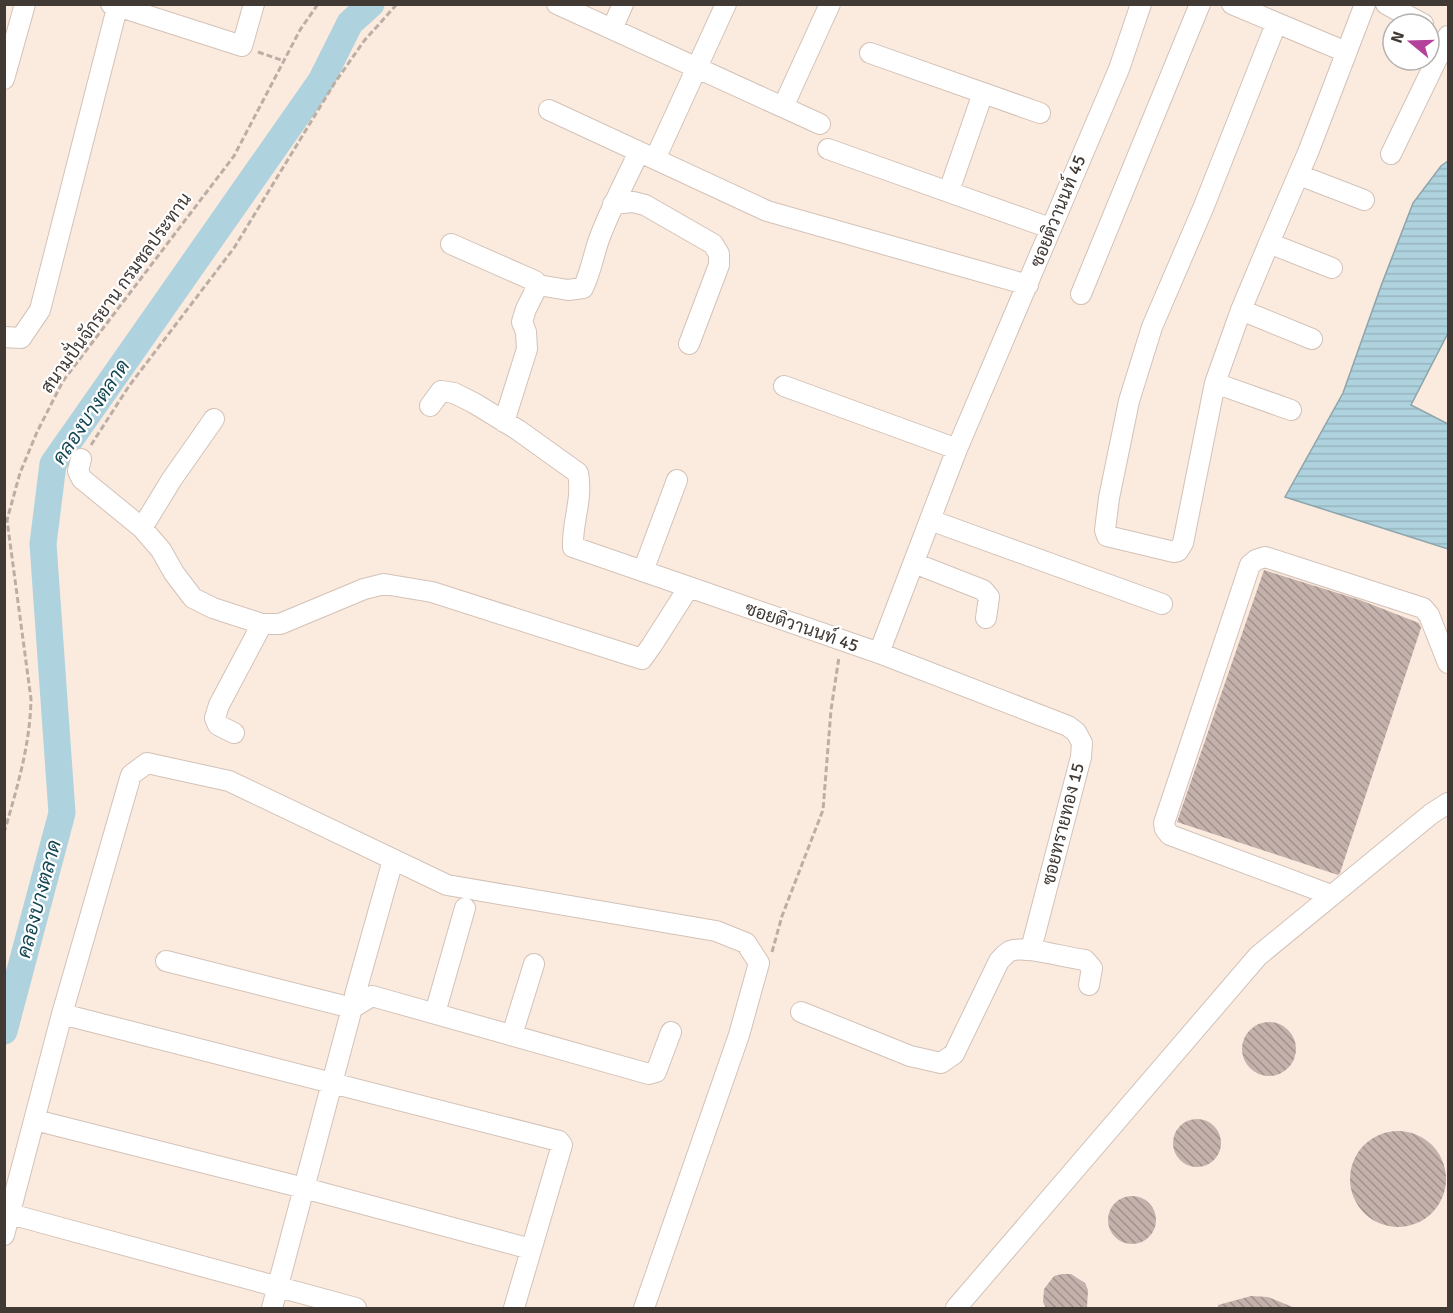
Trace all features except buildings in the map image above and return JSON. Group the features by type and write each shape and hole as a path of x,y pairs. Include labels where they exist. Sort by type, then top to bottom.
{"street":[{"path":"4,79 25,4"},
{"path":"4,337 21,338 40,310 115,5 242,46 254,4"},
{"path":"557,4 820,124"},
{"path":"612,29 623,4"},
{"path":"451,244 535,281 538,285 568,290 582,288 588,278 592,256 613,204 647,155 696,68 726,4"},
{"path":"783,106 830,4"},
{"name":"ซอยติวานนท์ 45","path":"504,422 578,473 580,499 573,531 573,547 879,653 957,449 1119,69 1141,4"},
{"path":"1081,294 1200,4"},
{"path":"1232,4 1346,51"},
{"path":"1276,24 1204,206 1152,327 1130,401 1109,498 1105,530 1107,536 1174,552 1178,551 1183,543 1215,383 1241,310 1299,175 1365,4"},
{"path":"1386,4 1401,12"},
{"path":"1391,154 1448,36"},
{"path":"870,53 1040,113"},
{"path":"949,191 983,93"},
{"path":"549,110 767,212 1028,285"},
{"path":"828,149 1050,228"},
{"path":"1299,175 1364,200"},
{"path":"613,204 633,202 645,205 713,244 719,254 719,265 689,344"},
{"path":"1269,243 1332,268"},
{"path":"430,406 441,390 454,393 474,403 504,422 527,349 526,332 522,322 538,285"},
{"path":"1241,310 1312,339"},
{"path":"1215,383 1291,410"},
{"path":"784,386 957,449"},
{"path":"142,528 175,473 214,419"},
{"path":"81,459 78,471 82,479 142,528 161,550 174,573 193,598 213,608 262,624 280,624 364,589 384,584 432,592 642,658 689,587"},
{"path":"643,571 677,480"},
{"path":"930,520 1162,604"},
{"path":"1331,895 1170,835 1165,829 1164,823 1250,565 1265,557 1422,608 1429,615 1449,663"},
{"path":"914,563 983,590 989,597 986,618"},
{"path":"234,733 218,725 215,718 219,705 262,624"},
{"name":"ซอยทรายทอง 15","path":"879,653 1068,726 1076,732 1082,744 1077,777 1030,949"},
{"path":"4,1235 62,1014 131,775 147,763 229,782 447,885 716,931 746,943 759,963 739,1035 644,1308"},
{"path":"956,1308 1258,956 1431,814 1449,803"},
{"path":"272,1308 393,860"},
{"path":"435,1013 465,908"},
{"path":"801,1012 910,1056 940,1063 954,1054 999,961 1010,951 1030,949 1085,960 1092,968 1089,985"},
{"path":"166,961 354,1007 372,996 653,1074 658,1069 671,1032"},
{"path":"512,1035 534,964"},
{"path":"62,1014 561,1142 514,1308"},
{"path":"35,1120 304,1188 531,1250"},
{"path":"10,1214 356,1308"}],"path":[{"name":"สนามปั่นจักรยาน กรมชลประทาน","path":"4,833 20,778 30,729 31,699 7,520 20,473 37,432 63,381 234,156 300,30 318,4"},
{"path":"81,459 129,386 234,248 334,84 364,41 397,4"},
{"path":"242,46 284,61"},
{"path":"771,955 782,916 823,810 836,663 844,641"}],"water":[{"path":"1448,161 1448,333 1411,405 1448,424 1448,549 1285,497 1343,393 1413,203 1441,166"}],"waterway":[{"name":"คลองบางตลาด","path":"4,1031 62,813 43,544 53,464 321,81 350,23 371,4"}]}
